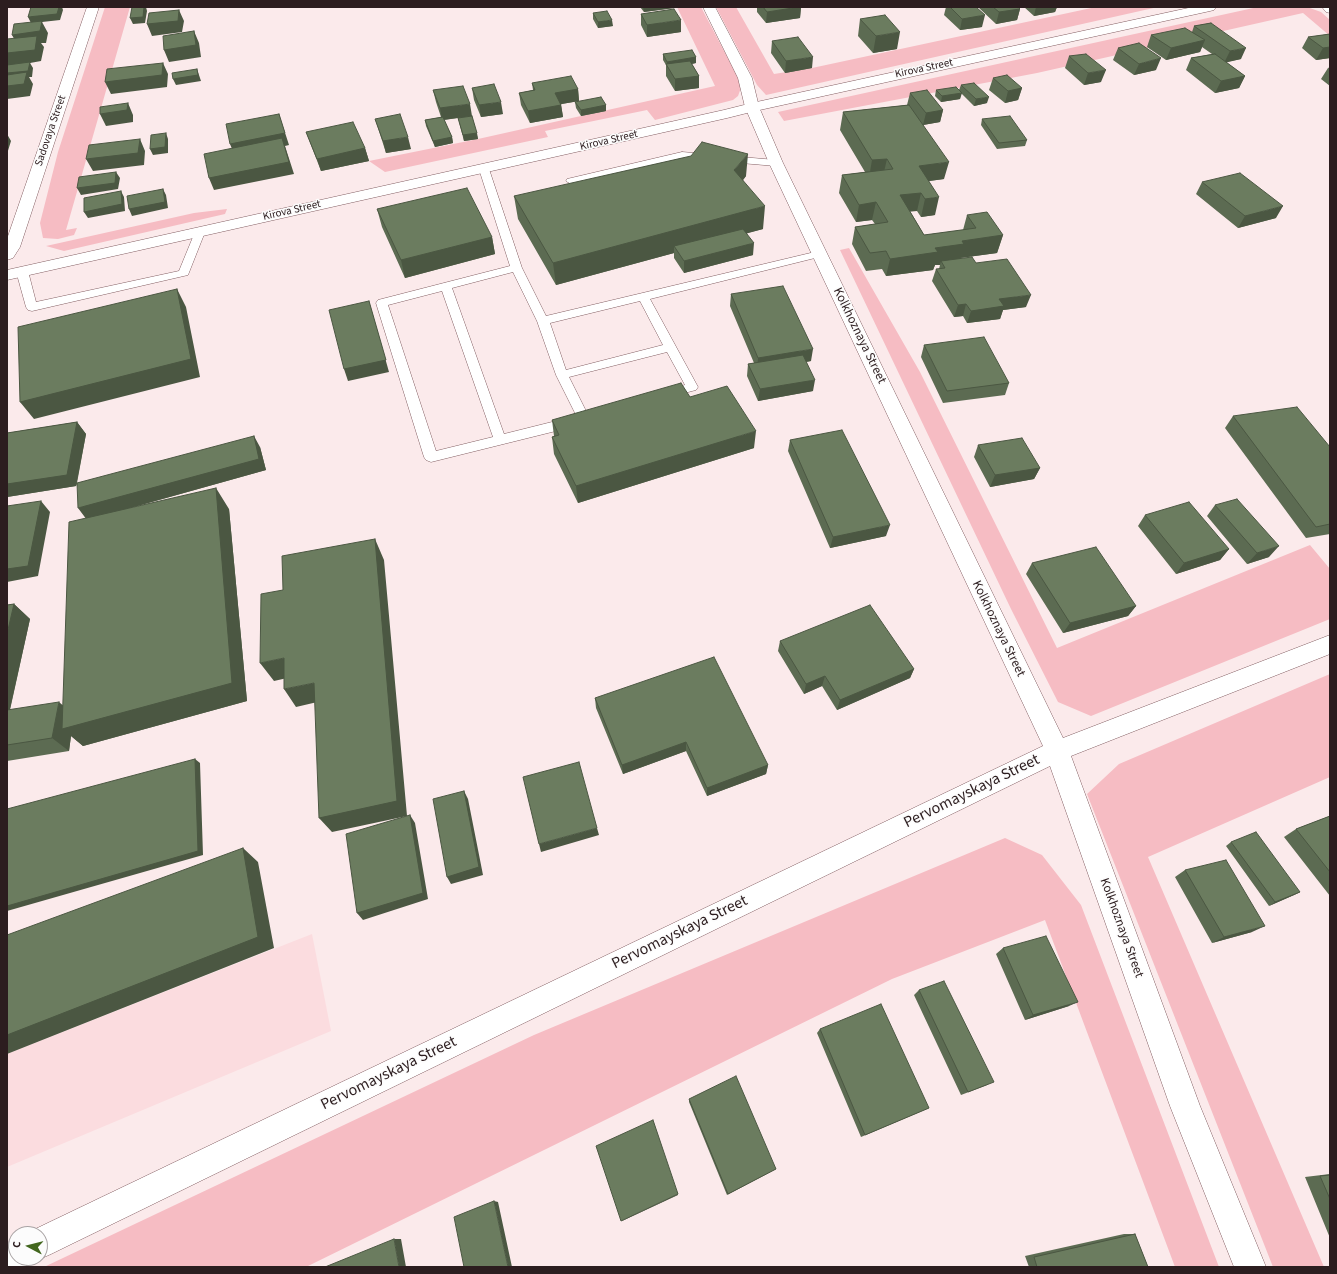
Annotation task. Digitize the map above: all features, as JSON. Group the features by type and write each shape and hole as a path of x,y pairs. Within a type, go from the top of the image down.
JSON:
{"street":[{"name":"Sadovaya Street","path":"7,255 12,247 93,7"},
{"name":"Kolkhoznaya Street","path":"709,7 745,78 752,106 776,163 1057,751 1185,1106 1250,1267"},
{"name":"Kirova Street","path":"7,275 727,114 752,106 1210,7"},
{"name":"Pervomayskaya Street","path":"48,1239 1057,751 1330,644"}],"lane":[{"path":"571,181 682,155 776,163"},
{"path":"484,169 516,268 543,321 562,375 584,419"},
{"path":"22,272 32,307 184,273 200,232"},
{"path":"543,321 819,254"},
{"path":"516,268 382,304 431,457 598,415"},
{"path":"446,286 500,440"},
{"path":"643,297 692,386 656,398"},
{"path":"562,375 670,347"}],"shaded area":[{"path":"105,7 130,7 66,230 77,228 74,235 58,239 43,238 40,223 58,152"},
{"path":"677,7 701,7 742,85 738,96 733,100 655,120 647,110 545,131 548,137 385,172 369,161 478,139 715,86"},
{"path":"716,7 736,7 774,74 812,68 1096,7 1158,7 766,95 757,85"},
{"path":"1258,7 1307,7 1321,12 1330,20 1330,36 1303,13 1037,73 784,121 778,112"},
{"path":"227,209 225,214 64,251 46,246 194,213"},
{"path":"849,248 920,372 1057,648 1310,545 1330,569 1330,619 1091,716 1058,702 1011,609 840,250"},
{"path":"1330,674 1330,777 1148,857 1324,1267 1273,1267 1087,794 1119,764"},
{"path":"1005,838 1042,855 1081,905 1219,1267 1175,1267 1045,920 892,979 306,1267 44,1267 534,1035"},
{"path":"312,934 331,1031 7,1167 7,1054"}],"building":[{"path":"31,7 59,7 57,14 28,17"},
{"path":"132,7 144,7 143,17 130,18"},
{"path":"763,7 799,7 767,12"},
{"path":"950,7 976,7 985,15 962,19"},
{"path":"993,7 1018,7 1020,9 999,12"},
{"path":"674,9 681,20 647,25 641,14"},
{"path":"179,10 178,21 147,24 149,13"},
{"path":"607,11 612,20 598,22 593,13"},
{"path":"885,15 900,32 876,36 860,19"},
{"path":"42,21 40,31 12,35 14,24"},
{"path":"1211,23 1246,48 1230,51 1194,26"},
{"path":"1185,28 1205,40 1171,48 1151,35"},
{"path":"194,31 196,45 164,50 163,36"},
{"path":"1330,34 1330,47 1323,48 1308,37"},
{"path":"37,36 35,50 7,53 7,39"},
{"path":"798,37 813,57 786,61 772,41"},
{"path":"1139,43 1161,58 1139,64 1118,48"},
{"path":"692,50 696,57 667,62 663,54"},
{"path":"1086,54 1106,70 1088,73 1069,56"},
{"path":"1215,54 1245,76 1221,81 1191,58"},
{"path":"690,61 699,76 675,79 666,64"},
{"path":"30,62 28,71 7,73 7,65"},
{"path":"163,63 162,75 105,82 107,69"},
{"path":"197,69 198,75 173,79 172,73"},
{"path":"27,72 24,84 7,86 7,75"},
{"path":"1007,75 1022,88 1008,91 993,78"},
{"path":"571,76 578,89 555,93 561,105 528,111 519,93 535,90 532,83"},
{"path":"974,83 989,97 976,99 961,85"},
{"path":"494,84 501,102 479,105 472,88"},
{"path":"463,86 470,104 440,108 433,90"},
{"path":"956,87 962,93 942,96 936,90"},
{"path":"927,90 943,110 926,113 910,93"},
{"path":"601,97 606,105 581,110 575,102"},
{"path":"128,103 127,110 100,114 100,107"},
{"path":"909,105 949,162 919,166 939,197 925,199 921,193 900,195 924,235 976,228 967,215 987,212 1003,235 962,241 964,244 935,248 938,252 890,259 886,251 870,253 855,227 888,222 876,202 859,205 842,175 893,169 887,159 872,160 843,112"},
{"path":"279,114 285,133 230,144 226,124"},
{"path":"400,114 408,137 383,141 375,119"},
{"path":"472,116 477,133 463,135 458,118"},
{"path":"1010,116 1027,140 999,143 982,119"},
{"path":"443,117 452,137 433,141 425,120"},
{"path":"353,122 365,148 317,159 306,132"},
{"path":"166,133 165,147 150,149 151,135"},
{"path":"282,138 289,162 209,178 204,154"},
{"path":"140,139 138,153 86,159 89,145"},
{"path":"702,142 748,154 734,170 765,206 553,263 514,196 691,156"},
{"path":"116,172 115,183 77,188 79,177"},
{"path":"1240,173 1283,206 1245,216 1202,182"},
{"path":"467,188 492,237 401,260 377,209"},
{"path":"163,189 165,202 129,209 127,196"},
{"path":"121,191 122,204 84,212 84,198"},
{"path":"743,229 754,243 684,261 674,246"},
{"path":"972,257 976,263 1007,259 1031,295 999,299 1004,306 971,311 966,304 958,305 936,269 945,268 941,261"},
{"path":"783,286 813,349 758,358 731,294"},
{"path":"177,289 191,359 20,402 18,327"},
{"path":"369,301 386,360 344,369 329,310"},
{"path":"984,337 1009,383 947,391 924,345"},
{"path":"803,355 815,380 760,389 748,364"},
{"path":"681,383 690,397 727,386 756,431 576,486 552,437 559,435 552,420"},
{"path":"1297,407 1330,447 1330,524 1316,527 1233,416"},
{"path":"77,422 67,475 7,484 7,433"},
{"path":"842,430 890,525 833,537 790,440"},
{"path":"254,436 259,459 78,508 77,483"},
{"path":"1022,438 1040,468 995,475 978,445"},
{"path":"216,488 232,683 62,729 69,522"},
{"path":"1237,499 1279,546 1257,553 1215,505"},
{"path":"41,501 28,566 7,569 7,506"},
{"path":"1189,502 1229,549 1184,563 1145,515"},
{"path":"375,539 397,801 319,818 314,683 284,689 284,658 260,663 261,594 283,590 282,556"},
{"path":"1096,547 1136,606 1070,623 1032,563"},
{"path":"14,604 7,634 7,605"},
{"path":"870,605 914,669 840,700 825,676 806,684 780,641"},
{"path":"714,657 768,765 707,788 686,742 622,765 595,698"},
{"path":"59,702 52,738 7,745 7,710"},
{"path":"195,759 198,851 7,906 7,809"},
{"path":"579,762 597,828 539,844 523,777"},
{"path":"464,791 479,867 447,877 433,799"},
{"path":"410,815 423,893 357,913 346,834"},
{"path":"1330,816 1330,872 1296,829"},
{"path":"1256,832 1300,892 1275,902 1231,842"},
{"path":"243,848 258,937 7,1035 7,935"},
{"path":"1226,860 1265,926 1224,937 1185,870"},
{"path":"1046,936 1078,1002 1033,1015 1003,948"},
{"path":"944,981 994,1082 968,1092 919,990"},
{"path":"881,1004 929,1108 865,1135 820,1029"},
{"path":"736,1076 776,1169 728,1194 689,1099"},
{"path":"653,1120 678,1194 621,1221 596,1146"},
{"path":"1330,1175 1330,1199 1320,1176"},
{"path":"494,1201 508,1267 464,1267 454,1217"},
{"path":"1135,1234 1148,1267 1037,1267 1034,1257"},
{"path":"394,1239 399,1267 325,1267"}]}
